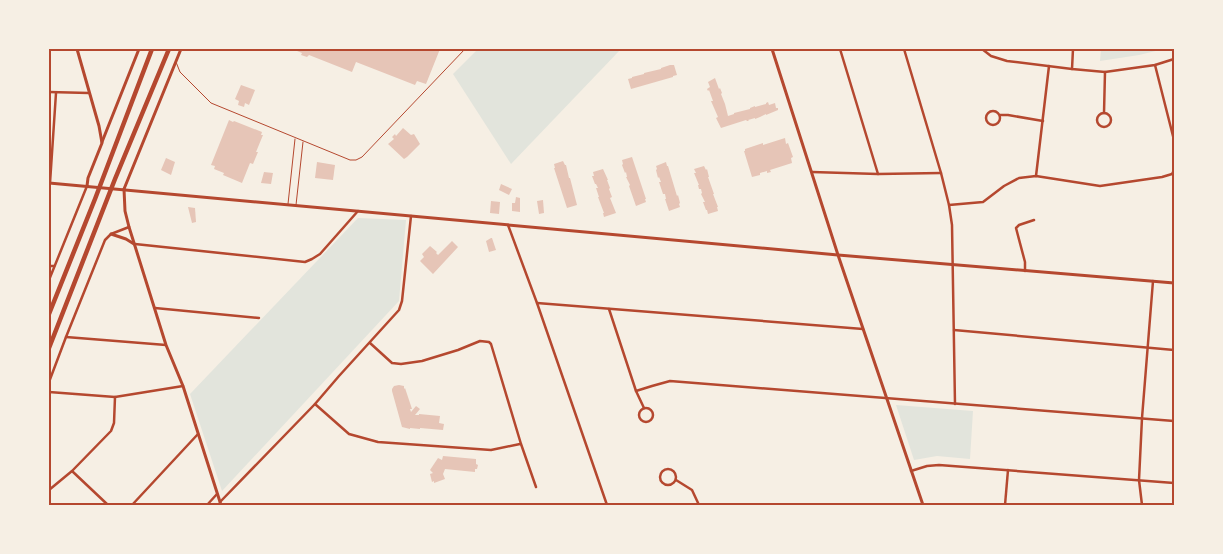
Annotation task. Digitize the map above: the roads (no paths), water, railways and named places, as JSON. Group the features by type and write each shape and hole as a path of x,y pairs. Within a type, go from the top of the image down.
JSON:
{"highway":[{"path":"49,314 152,49"},
{"path":"49,348 115,179 169,49"}],"main road":[{"path":"77,49 102,143"},
{"path":"86,186 139,49"},
{"path":"181,49 124,189 125,211 166,345 183,386 221,504"},
{"path":"772,49 838,255 923,505"},
{"path":"49,183 838,255 1174,283"},
{"path":"111,234 135,244"}],"street":[{"path":"840,49 878,174"},
{"path":"904,49 941,174 952,224 954,404"},
{"path":"982,49 992,56 1007,61 1105,72 1155,65 1174,60"},
{"path":"1072,69 1073,49"},
{"path":"1155,65 1174,140"},
{"path":"1036,176 1048,66"},
{"path":"1104,113 1105,72"},
{"path":"49,92 89,93"},
{"path":"49,183 56,93"},
{"path":"1000,115 1000,120 997,124 990,124 987,120 987,114 990,111 997,112 1000,115 1043,121"},
{"path":"1104,113 1110,116 1111,120 1109,124 1103,127 1098,123 1097,118 1100,114 1104,113"},
{"path":"949,205 983,202 1004,186 1019,178 1036,176 1100,186 1162,177 1172,174 1174,170"},
{"path":"812,172 941,174"},
{"path":"49,280 86,186"},
{"path":"135,244 304,262 320,254 358,211"},
{"path":"221,504 399,310 402,301 411,216"},
{"path":"1025,270 1025,262 1016,228 1019,225 1034,220"},
{"path":"508,225 607,505"},
{"path":"49,382 105,240 111,234 129,227"},
{"path":"49,266 54,266"},
{"path":"1142,505 1139,480 1142,418 1153,282"},
{"path":"537,303 863,330"},
{"path":"155,308 259,318"},
{"path":"609,309 636,391 644,408"},
{"path":"954,330 1174,350"},
{"path":"66,337 166,345"},
{"path":"370,343 392,363 401,364 422,361 480,341 489,342 536,487"},
{"path":"636,391 670,382 1174,421"},
{"path":"49,392 115,397 183,386"},
{"path":"49,490 72,471 111,431 114,423 115,397"},
{"path":"314,404 349,434 378,442 491,450 521,444"},
{"path":"644,408 650,409 653,413 652,419 648,422 641,420 639,416 640,411 644,408"},
{"path":"132,505 198,434"},
{"path":"911,471 939,464 1174,483"},
{"path":"676,480 671,486 665,486 661,482 660,475 663,470 669,469 674,472 676,480 692,490 699,505"},
{"path":"1005,505 1008,470"},
{"path":"72,471 108,505"},
{"path":"207,505 217,494"}],"lane":[{"path":"176,62 180,72 211,103 353,161 359,159 464,49"},
{"path":"288,205 295,138"},
{"path":"296,206 303,141"}]}
